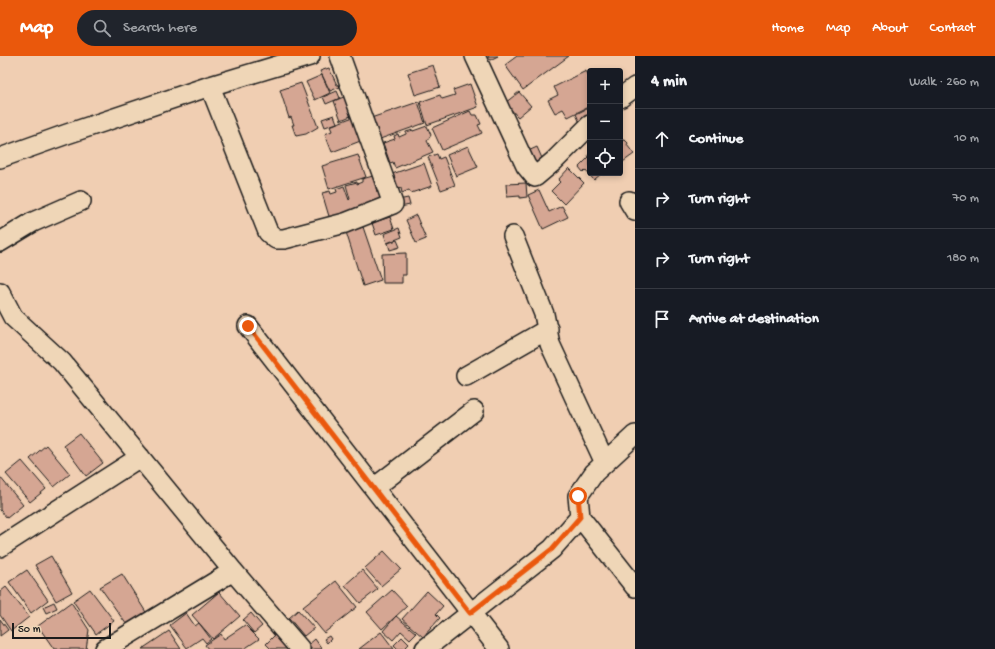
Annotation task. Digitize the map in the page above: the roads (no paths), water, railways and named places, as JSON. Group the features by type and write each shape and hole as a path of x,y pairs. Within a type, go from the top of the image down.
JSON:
{"street":[{"path":"0,158 92,125 210,86 310,56"},
{"path":"210,86 268,232 276,239 284,239 345,223 393,204 340,56"},
{"path":"475,56 526,166 535,177 554,161 587,128"},
{"path":"623,96 635,87"},
{"path":"0,242 33,222 81,200"},
{"path":"513,236 544,314 550,344 605,463"},
{"path":"0,292 6,321 62,362 233,571 300,649"},
{"path":"248,326 499,649"},
{"path":"466,376 548,329"},
{"path":"374,488 474,411"},
{"path":"635,435 594,473 578,496 580,517 635,588"},
{"path":"0,547 140,457"},
{"path":"425,649 552,549 580,517"},
{"path":"105,649 233,571"}]}
